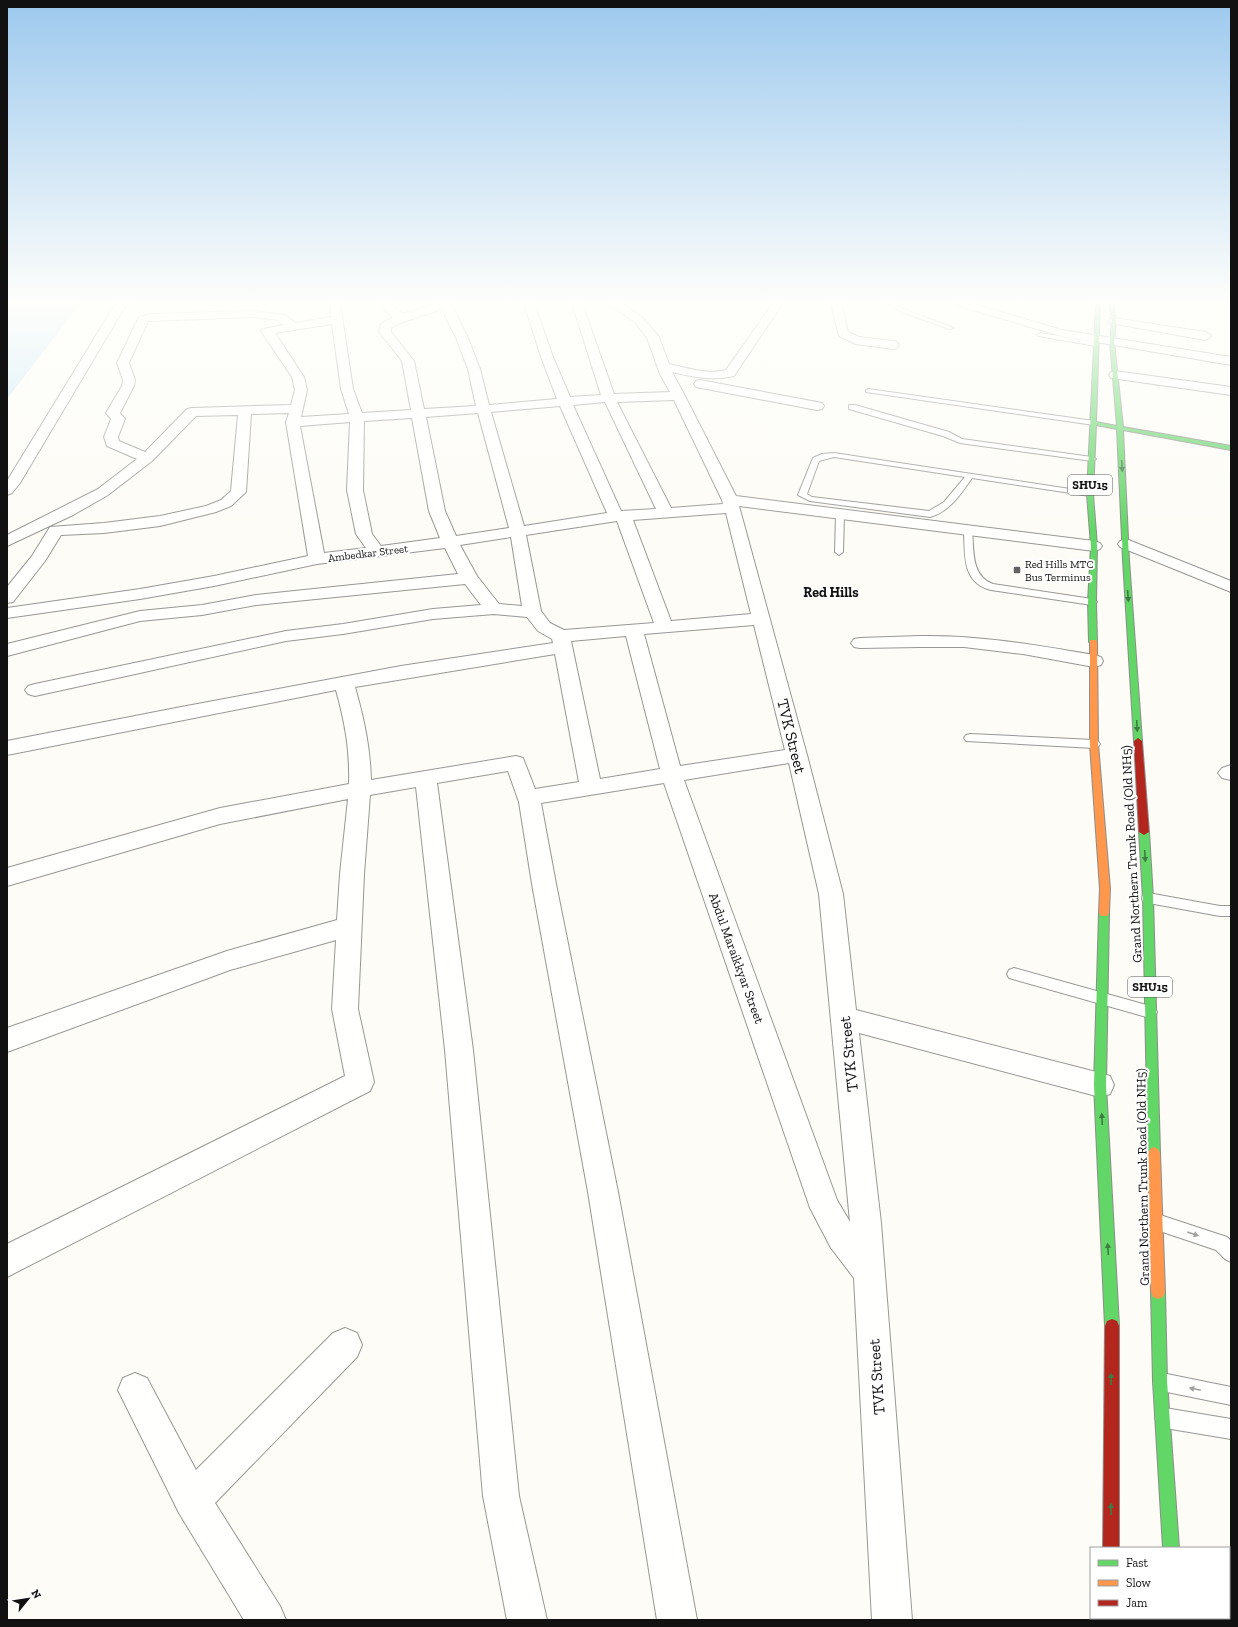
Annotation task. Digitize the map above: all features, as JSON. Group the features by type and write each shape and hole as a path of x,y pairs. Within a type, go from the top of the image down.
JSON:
{"main road":[{"name":"SHU15","path":"1095,379 1090,494 1094,546 1092,602 1094,744 1105,889 1100,1084 1112,1334 1111,1547"},
{"name":"Grand Northern Trunk Road (Old NH5)","path":"1115,379 1120,427 1148,898 1160,1381 1171,1547"},
{"path":"1094,424 1120,427 1231,448"}],"street":[{"path":"7,490 14,483 76,379"},
{"path":"129,379 128,386 113,413 118,420 111,437 112,443 146,458"},
{"path":"298,379 301,390 294,415 317,559"},
{"path":"346,379 347,388 357,417 355,490 364,534 377,552"},
{"path":"412,379 437,511 450,542 469,578 494,609"},
{"path":"476,379 483,409 518,531 532,612 544,627 562,641 591,787"},
{"path":"557,379 620,516 665,628"},
{"path":"603,379 609,398 666,513"},
{"name":"TVK Street","path":"670,379 731,504 797,755 831,894 866,1223 892,1620"},
{"path":"7,541 101,492 140,464 192,412 245,410 294,415 357,417 483,409 676,392 716,379"},
{"path":"1143,379 1231,391"},
{"path":"699,384 817,406"},
{"path":"7,598 40,558 56,530 137,525 187,515 226,503 238,492 242,447 241,434 245,410"},
{"name":"Ambedkar Street","path":"7,613 140,594 214,581 317,559 450,542 620,516 666,513 731,504 840,514 1094,546"},
{"path":"1126,544 1230,585"},
{"path":"7,650 140,616 202,610 302,594 469,578"},
{"path":"35,690 286,636 343,629 433,614 494,609 532,612"},
{"path":"7,748 176,714 562,641 634,630 761,619"},
{"name":"Abdul Maraikkyar Street","path":"634,630 672,775 825,1208 842,1237 869,1272"},
{"path":"860,643 920,641 978,643 1041,651 1094,662"},
{"path":"7,1261 360,1082 345,1009 352,874 360,789 360,754 354,718 344,682"},
{"path":"529,798 797,755"},
{"path":"7,877 220,816 426,777 516,763 527,797 529,798 603,1192 677,1620"},
{"path":"426,777 459,1050 501,1496 524,1612 527,1620"},
{"path":"7,1040 227,961 350,926"},
{"path":"844,1018 1100,1084"},
{"path":"192,1500 345,1345"},
{"path":"135,1390 192,1500 266,1620"}],"lane":[{"path":"868,391 1094,424"},
{"path":"852,408 946,434 960,441 1092,459"},
{"path":"970,476 954,496 930,514 810,499 802,495 816,460 825,456 844,456 1090,494"},
{"path":"840,514 840,552"},
{"path":"968,531 972,571 975,578 982,583 991,587 1092,602"},
{"path":"970,738 1094,744"},
{"path":"1148,898 1220,911 1231,911"},
{"path":"1014,974 1150,1012"},
{"path":"1156,1222 1221,1243 1231,1253"},
{"path":"1160,1381 1231,1396"},
{"path":"1162,1417 1231,1429"}],"water":[{"path":"7,379 22,379 7,399"}],"traffic: fast":[{"path":"1093,642 1092,602 1094,546 1090,494 1095,379"},
{"path":"1115,379 1120,427 1126,560 1138,741"},
{"path":"1094,423 1231,448"},
{"path":"1144,832 1148,898 1154,1153"},
{"path":"1104,913 1100,1085 1112,1326"},
{"path":"1158,1292 1160,1381 1171,1547"}],"traffic: slow":[{"path":"1093,642 1094,744 1105,889 1104,913"},
{"path":"1154,1153 1158,1292"}],"traffic: jam":[{"path":"1138,741 1144,832"},
{"path":"1111,1547 1112,1326"}],"place":[{"name":"Red Hills MTC Bus Terminus","path":"1017,570"}],"district":[{"name":"Red Hills","path":"831,592"}]}
